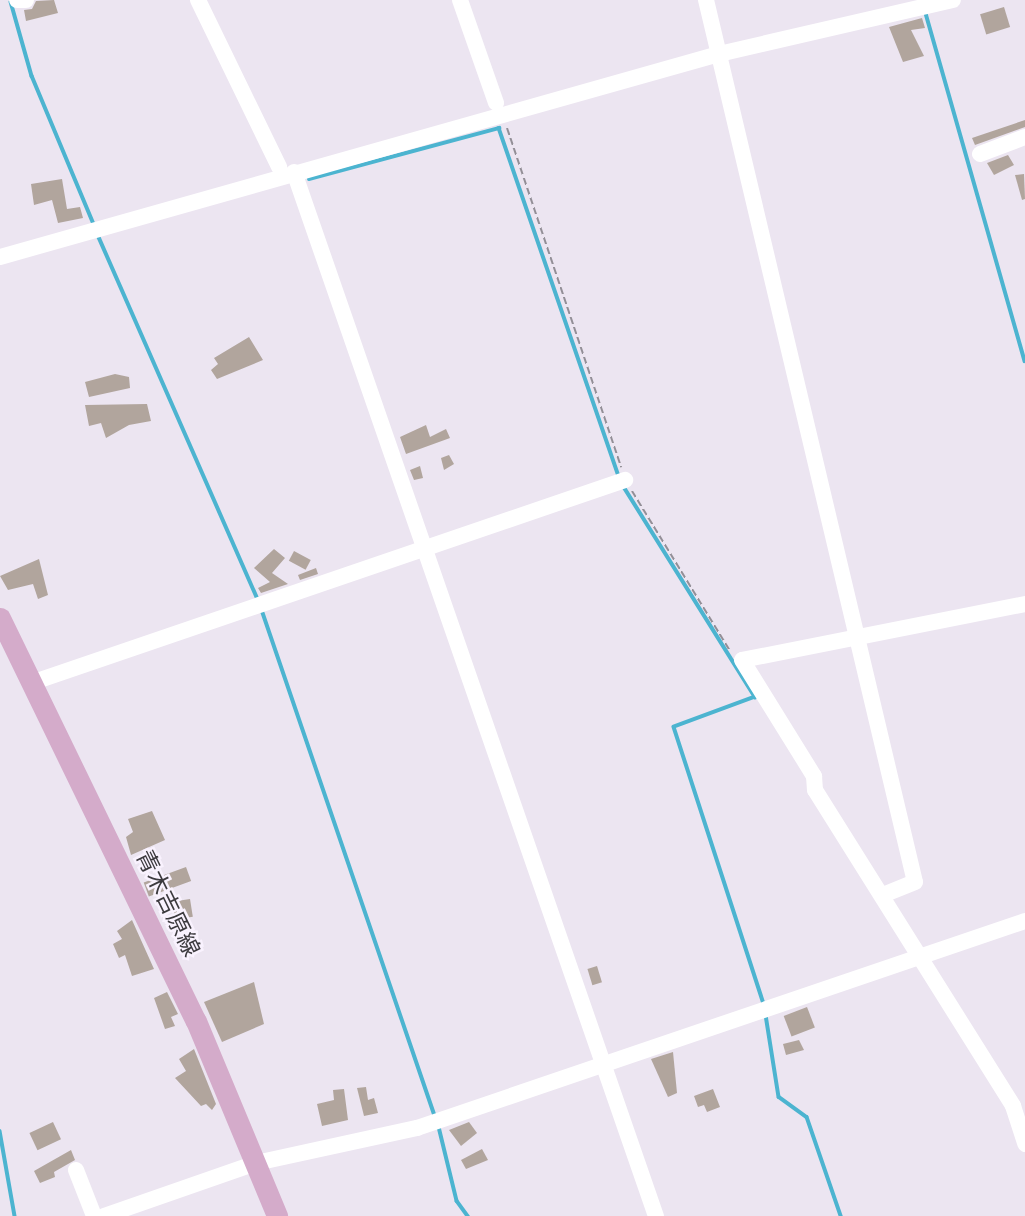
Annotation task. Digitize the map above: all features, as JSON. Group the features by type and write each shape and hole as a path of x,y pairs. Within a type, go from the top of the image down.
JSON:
{"main road":[{"name":"青木吉原線","path":"0,618 196,1021 277,1216"}],"street":[{"path":"17,0 26,0"},
{"path":"198,0 286,170 424,550 656,1216"},
{"path":"460,0 499,108"},
{"path":"706,0 915,882 883,895"},
{"path":"0,257 499,108 953,0"},
{"path":"980,154 1025,137"},
{"path":"31,684 625,480"},
{"path":"1025,604 742,660 814,776 816,790 1019,1104 1025,1144"},
{"path":"104,1216 256,1163 418,1128 920,953 1025,921"},
{"path":"76,1170 94,1216"}],"path":[{"path":"499,108 625,480 730,650 742,660"}],"building":[{"path":"54,0 58,13 26,21 24,10 32,9 36,1"},
{"path":"1004,7 1010,27 986,34 980,14"},
{"path":"922,18 925,28 911,30 924,56 903,62 889,27"},
{"path":"1025,120 1025,127 975,145 972,138"},
{"path":"1008,155 1014,165 994,175 987,163"},
{"path":"1024,174 1025,199 1022,200 1015,175"},
{"path":"62,179 67,209 80,207 83,218 58,223 52,200 34,205 31,184"},
{"path":"249,337 263,360 217,379 211,370 218,364 214,358"},
{"path":"115,374 129,377 130,388 89,397 85,382"},
{"path":"147,404 151,421 129,425 106,438 101,423 89,426 85,405"},
{"path":"426,425 430,437 446,429 450,438 406,454 400,437"},
{"path":"449,455 454,464 444,470 441,458"},
{"path":"420,466 423,478 414,480 410,470"},
{"path":"274,549 285,558 272,573 288,584 261,593 258,588 270,582 254,568"},
{"path":"294,551 311,560 306,570 289,561"},
{"path":"39,559 48,595 38,599 33,584 8,590 0,576"},
{"path":"316,568 318,574 300,580 298,575"},
{"path":"152,811 165,840 131,855 126,837 133,832 128,819"},
{"path":"186,867 191,881 149,896 144,882"},
{"path":"190,899 193,917 175,920 172,902"},
{"path":"132,920 154,969 132,976 125,955 119,958 113,944 122,939 117,931"},
{"path":"597,966 602,982 592,985 587,969"},
{"path":"254,982 264,1024 222,1042 204,1002"},
{"path":"167,992 178,1014 171,1017 175,1026 165,1029 154,998"},
{"path":"807,1007 815,1028 792,1036 784,1016"},
{"path":"799,1040 804,1050 786,1055 783,1044"},
{"path":"194,1049 216,1104 212,1110 206,1104 201,1106 175,1078 186,1071 179,1059"},
{"path":"673,1052 677,1093 668,1097 651,1059"},
{"path":"366,1087 368,1100 374,1098 378,1113 364,1116 357,1088"},
{"path":"344,1089 348,1120 322,1126 317,1104 334,1100 333,1090"},
{"path":"713,1089 720,1107 707,1112 704,1105 698,1107 694,1096"},
{"path":"53,1122 61,1139 37,1150 29,1133"},
{"path":"469,1122 477,1133 461,1146 449,1130"},
{"path":"482,1149 488,1160 466,1169 461,1160"},
{"path":"71,1150 75,1160 54,1172 55,1177 40,1183 34,1171"}],"waterway":[{"path":"11,2 32,76 94,224"},
{"path":"925,10 1025,361"},
{"path":"309,179 499,128 619,477"},
{"path":"98,235 258,600"},
{"path":"624,487 755,697 674,727 764,1004"},
{"path":"262,610 435,1116"},
{"path":"766,1015 779,1097 807,1117 841,1216"},
{"path":"439,1127 457,1201 468,1216"},
{"path":"0,1131 15,1216"}]}
